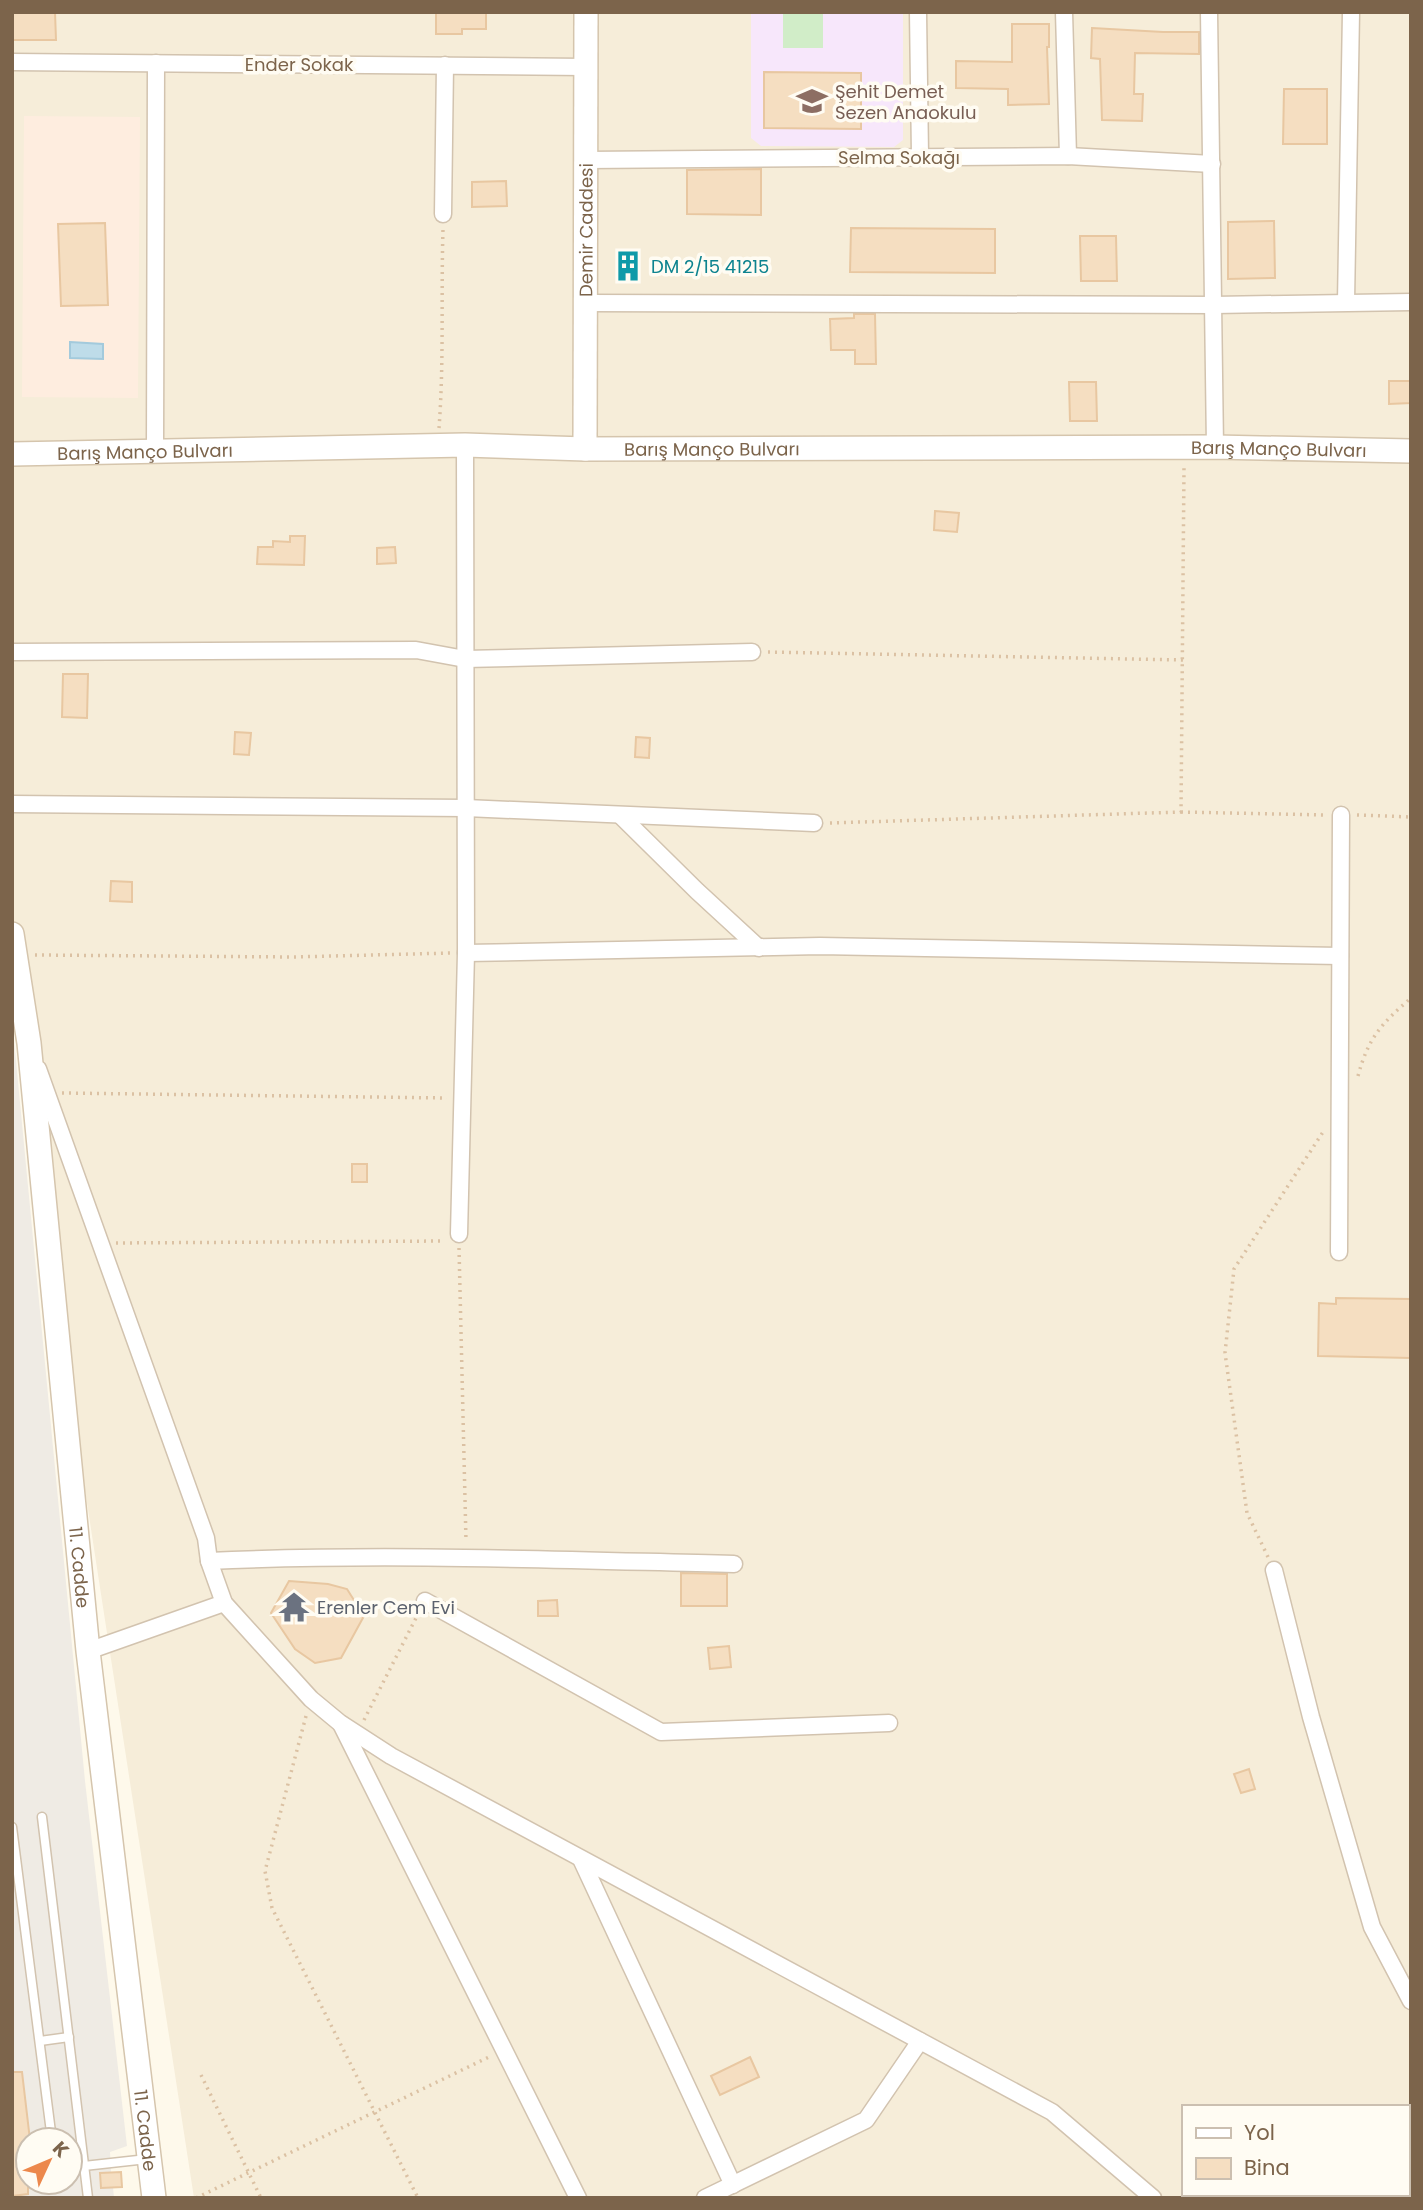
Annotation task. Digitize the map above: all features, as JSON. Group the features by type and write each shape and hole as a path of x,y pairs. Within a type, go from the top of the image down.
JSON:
{"street":[{"name":"Demir Caddesi","path":"585,449 586,12"},
{"path":"918,12 920,156"},
{"path":"1063,12 1068,156"},
{"path":"1209,12 1215,447"},
{"path":"1346,302 1351,12"},
{"name":"Ender Sokak","path":"12,62 586,67"},
{"path":"155,452 156,63"},
{"path":"443,214 445,65"},
{"name":"Selma Sokağı","path":"586,160 1068,156 1212,164"},
{"path":"586,303 1214,305 1411,302"},
{"path":"459,1238 466,953 465,445"},
{"name":"Barış Manço Bulvarı","path":"12,454 465,445 585,449 1215,447 1411,451"},
{"path":"12,652 416,650 465,659 752,652"},
{"path":"12,804 466,808 814,824"},
{"path":"1339,1252 1341,815"},
{"path":"621,816 760,948"},
{"name":"11. Cadde","path":"14,945 29,1044 88,1651 150,2159 150,2197"},
{"path":"466,953 834,947 1340,956"},
{"path":"29,1044 206,1538 209,1561 224,1602 310,1699 391,1756 1052,2112 1153,2198"},
{"path":"209,1561 466,1557 733,1564"},
{"path":"1274,1570 1311,1717 1372,1927 1411,2001"},
{"path":"425,1601 661,1732 889,1723"},
{"path":"88,1651 224,1602"},
{"path":"341,1723 578,2198"},
{"path":"581,1859 733,2185"},
{"path":"705,2198 866,2120 920,2041"}],"lane":[{"path":"42,1817 79,2126"},
{"path":"12,1826 50,2126"},
{"path":"40,2041 69,2036"},
{"path":"88,2198 84,2166 150,2159"}],"path":[{"path":"438,447 443,376 443,214"},
{"path":"1181,812 1184,447"},
{"path":"752,652 1183,660"},
{"path":"814,824 1181,812 1411,817"},
{"path":"14,945 293,957 466,953"},
{"path":"1356,1086 1365,1052 1371,1041 1385,1020 1411,998"},
{"path":"46,1093 462,1098"},
{"path":"1274,1570 1247,1513 1225,1353 1234,1269 1329,1123 1340,1115"},
{"path":"100,1243 459,1238 466,1557"},
{"path":"357,1734 425,1601"},
{"path":"310,1699 265,1871 272,1908 418,2198"},
{"path":"196,2198 503,2050"},
{"path":"201,2075 261,2198"}],"shaded area":[{"path":"12,12 1411,12 1411,2198 194,2198 12,1016"},
{"path":"751,12 903,12 903,140 894,147 761,146 751,138"},
{"path":"24,116 140,117 138,398 22,397"},
{"path":"12,1019 85,1781 127,2146 110,2152 111,2172 121,2172 122,2187 113,2187 114,2198 12,2198"}],"green space":[{"path":"783,12 823,12 823,48 783,48"}],"water":[{"path":"70,342 103,344 103,359 70,358"}],"building":[{"path":"12,12 55,12 56,40 12,40"},
{"path":"436,12 486,12 486,29 462,29 462,34 436,34"},
{"path":"1012,24 1049,24 1049,104 1008,105 1008,89 956,88 956,61 1012,62"},
{"path":"1092,28 1199,32 1199,54 1135,53 1134,94 1143,94 1142,121 1102,120 1100,59 1091,58"},
{"name":"Şehit Demet Sezen Anaokulu","path":"764,72 861,73 861,129 764,128"},
{"path":"1284,89 1327,89 1327,144 1283,144"},
{"path":"761,169 761,215 687,214 687,170"},
{"path":"506,181 507,206 472,207 472,182"},
{"path":"1274,221 1275,278 1228,279 1228,222"},
{"path":"105,223 108,305 61,306 58,224"},
{"path":"851,228 995,229 995,273 850,272"},
{"path":"1080,236 1116,236 1117,281 1081,281"},
{"path":"854,314 875,314 876,364 855,364 855,350 831,350 830,319 854,318"},
{"path":"1389,381 1411,381 1411,403 1389,404"},
{"path":"1069,382 1096,382 1097,421 1070,421"},
{"path":"935,511 959,513 957,532 934,530"},
{"path":"290,536 305,536 304,565 257,564 258,547 273,547 273,541 290,542"},
{"path":"395,547 396,563 377,564 377,548"},
{"path":"63,674 88,674 87,718 62,717"},
{"path":"235,732 251,733 249,755 234,754"},
{"path":"636,737 650,738 649,758 635,757"},
{"path":"111,881 132,882 132,902 110,901"},
{"path":"352,1164 367,1164 367,1182 352,1182"},
{"path":"1336,1298 1411,1299 1411,1358 1318,1356 1319,1303 1336,1304"},
{"path":"681,1573 727,1574 727,1606 681,1606"},
{"path":"289,1581 328,1584 347,1589 364,1616 341,1658 315,1663 295,1649 271,1613"},
{"path":"557,1600 558,1616 538,1616 538,1601"},
{"path":"729,1646 731,1667 710,1669 708,1648"},
{"path":"1249,1769 1255,1789 1241,1793 1234,1774"},
{"path":"750,2057 759,2077 720,2095 711,2076"},
{"path":"12,2072 22,2072 28,2126 14,2126 12,2196"},
{"path":"121,2172 122,2187 101,2188 100,2173"}],"place":[{"name":"Şehit Demet Sezen Anaokulu","path":"812,101"},
{"name":"DM 2/15 41215","path":"628,266"},
{"name":"Erenler Cem Evi","path":"294,1607"}]}
